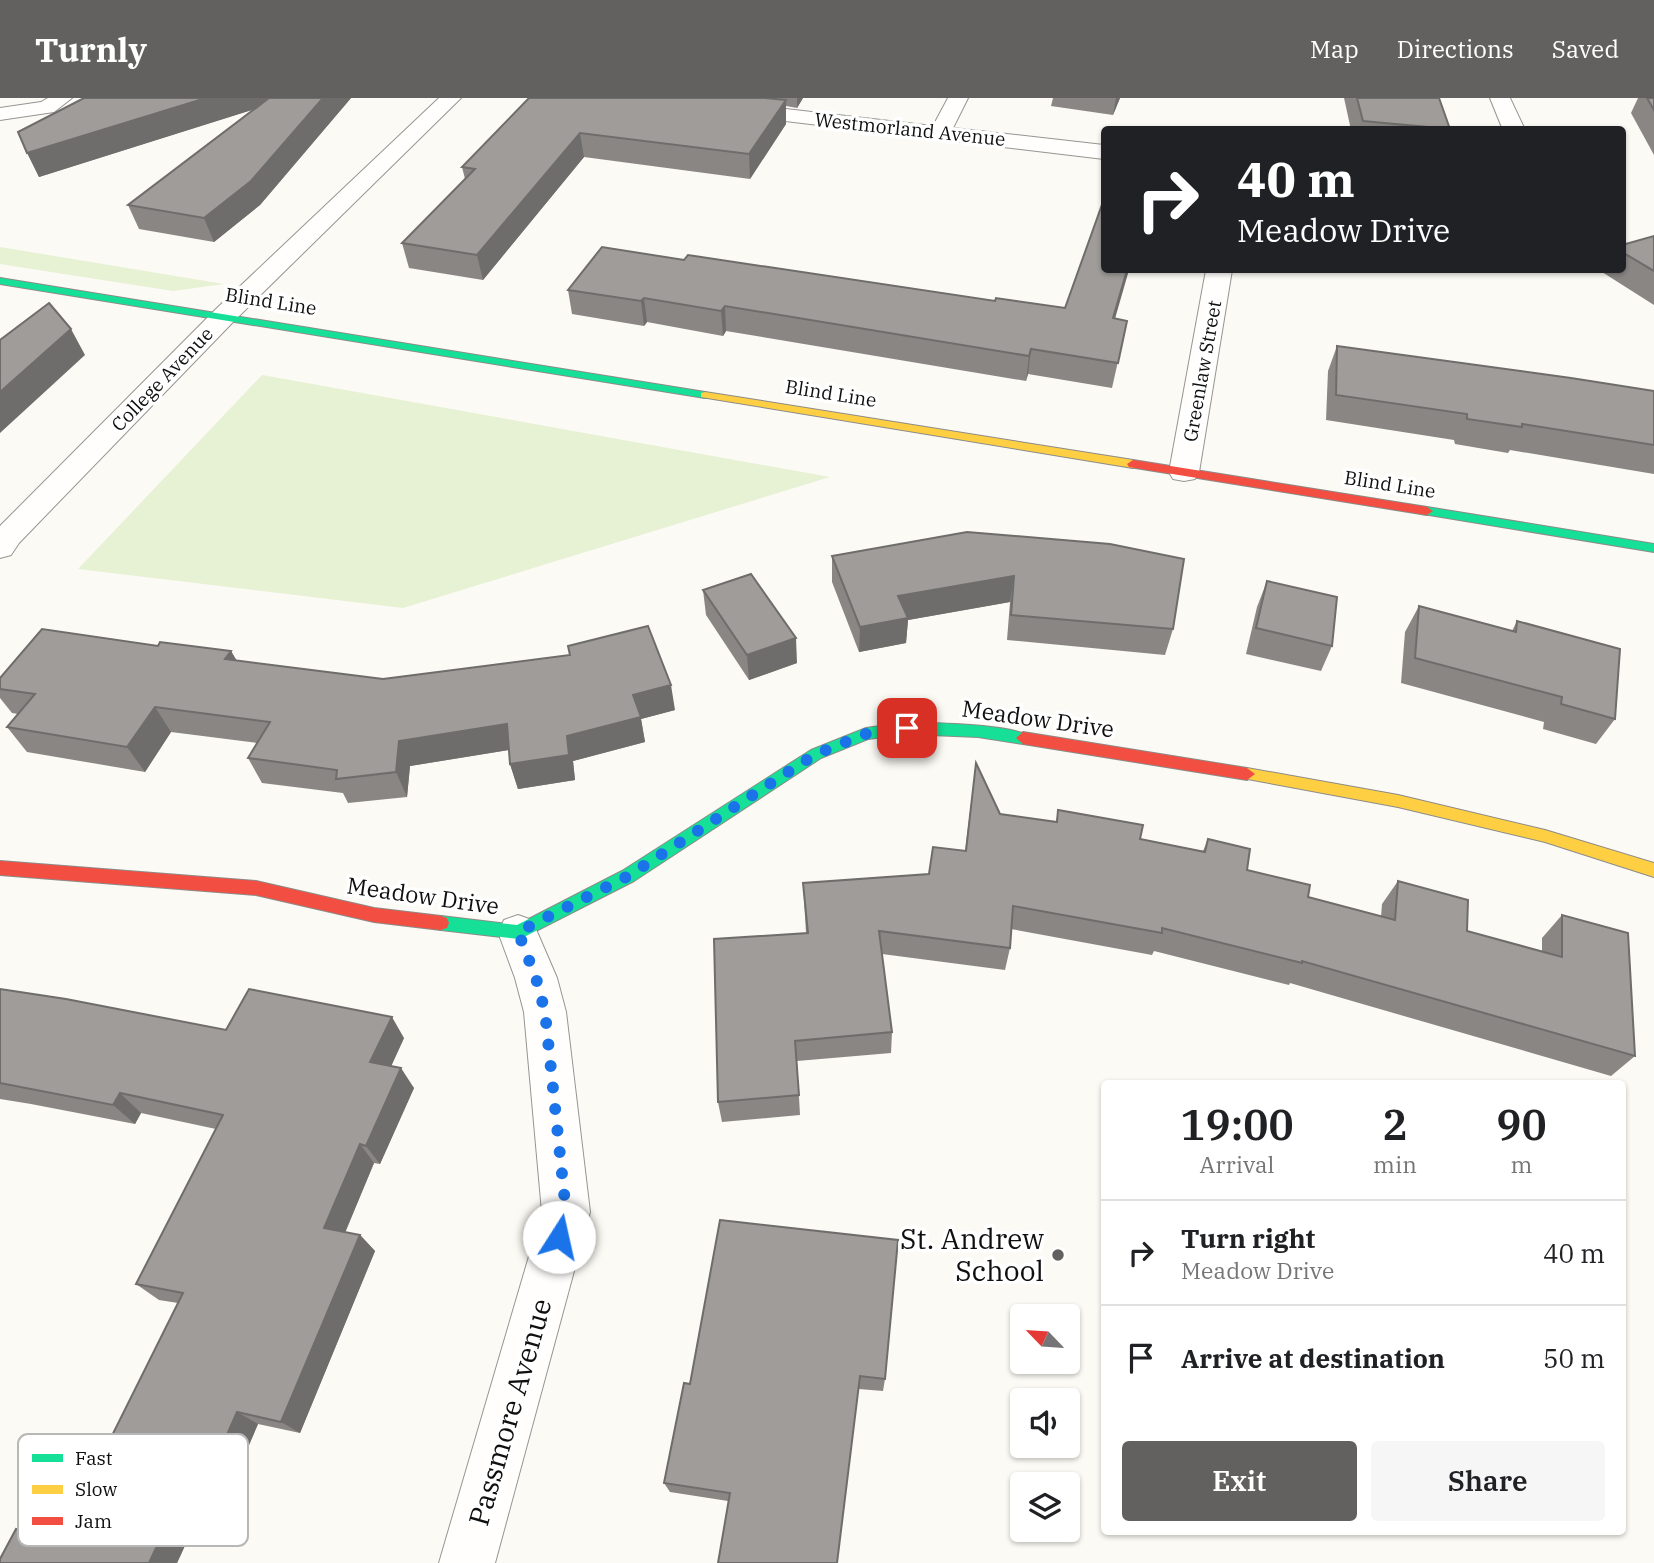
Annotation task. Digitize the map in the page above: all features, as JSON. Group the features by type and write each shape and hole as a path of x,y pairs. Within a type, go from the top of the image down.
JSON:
{"street":[{"path":"0,114 47,108 62,98"},
{"name":"College Avenue","path":"0,548 18,526 225,315 451,98"},
{"path":"940,132 958,98"},
{"path":"1500,98 1512,126"},
{"name":"Westmorland Avenue","path":"713,107 1101,152"},
{"name":"Greenlaw Street","path":"1184,472 1218,273"},
{"name":"Blind Line","path":"0,281 225,315 1654,548"},
{"name":"Meadow Drive","path":"0,868 256,888 374,915 518,932 628,876 816,754 866,734 907,728 978,731 1203,766 1398,801 1545,836 1654,870"},
{"name":"Passmore Avenue","path":"467,1563 566,1212 545,1012 536,978 518,932"}],"green space":[{"path":"0,247 224,284 173,291 0,264"},
{"path":"262,375 830,477 403,608 78,569"}],"building":[{"path":"84,98 206,98 27,153 18,132"},
{"path":"269,98 323,98 251,181 204,218 128,205"},
{"path":"529,98 786,100 749,154 580,133 477,255 402,243 475,169 462,167"},
{"path":"1357,98 1439,98 1449,126 1417,126 1363,121"},
{"path":"1647,98 1654,98 1654,110"},
{"path":"1101,207 1101,273 1126,273 1113,318 1127,321 1118,363 1031,349 1029,356 725,306 721,311 644,298 641,301 568,290 602,247 684,260 688,255 995,301 996,298 1065,308"},
{"path":"1654,236 1654,271 1626,254 1626,244"},
{"path":"49,303 71,329 0,392 0,340"},
{"path":"1337,346 1654,391 1654,445 1522,424 1522,427 1467,419 1467,414 1336,395"},
{"path":"967,532 1110,544 1184,559 1173,629 1011,615 1014,576 898,596 908,618 860,627 832,556"},
{"path":"751,574 796,638 747,655 703,590"},
{"path":"1267,581 1337,597 1332,646 1256,628"},
{"path":"1419,606 1516,632 1517,621 1620,649 1615,719 1561,704 1562,697 1415,658"},
{"path":"648,626 671,685 633,695 641,717 567,736 569,755 510,764 507,724 399,741 396,772 336,779 337,770 248,758 270,722 155,707 127,747 7,727 35,694 0,689 0,678 42,629 158,646 160,642 231,651 225,659 383,679 570,655 568,646"},
{"path":"976,763 1000,814 1057,822 1058,810 1143,825 1140,839 1205,852 1208,839 1250,849 1247,870 1310,885 1308,897 1395,920 1398,881 1468,900 1467,931 1562,957 1562,915 1628,933 1635,1056 1302,961 1162,928 1162,933 1013,906 1010,948 879,931 892,1032 795,1041 799,1095 718,1102 714,939 808,933 803,883 929,874 933,847 966,851"},
{"path":"0,989 226,1030 249,989 392,1017 370,1062 401,1068 366,1146 360,1144 324,1228 360,1235 281,1422 237,1412 227,1434 113,1434 183,1293 136,1284 223,1115 120,1093 113,1105 0,1083"},
{"path":"720,1220 898,1240 885,1379 860,1376 837,1563 718,1563 730,1493 664,1483 684,1383 690,1384"},
{"path":"16,1529 18,1546 157,1546 149,1563 0,1563"}],"traffic: fast":[{"path":"0,281 705,395"},
{"path":"1427,511 1654,548"},
{"path":"441,923 518,932 628,876 816,754 866,734 907,728 978,731 1023,738"}],"traffic: slow":[{"path":"705,395 1133,464"},
{"path":"1247,774 1398,801 1545,836 1654,870"}],"traffic: jam":[{"path":"1133,464 1427,511"},
{"path":"1023,738 1247,774"},
{"path":"0,868 256,888 374,915 441,923"}],"place":[{"name":"St. Andrew School","path":"1058,1255"}],"route":[{"path":"559,1237 566,1212 545,1012 536,978 518,932 628,876 816,754 866,734 907,728"}]}
